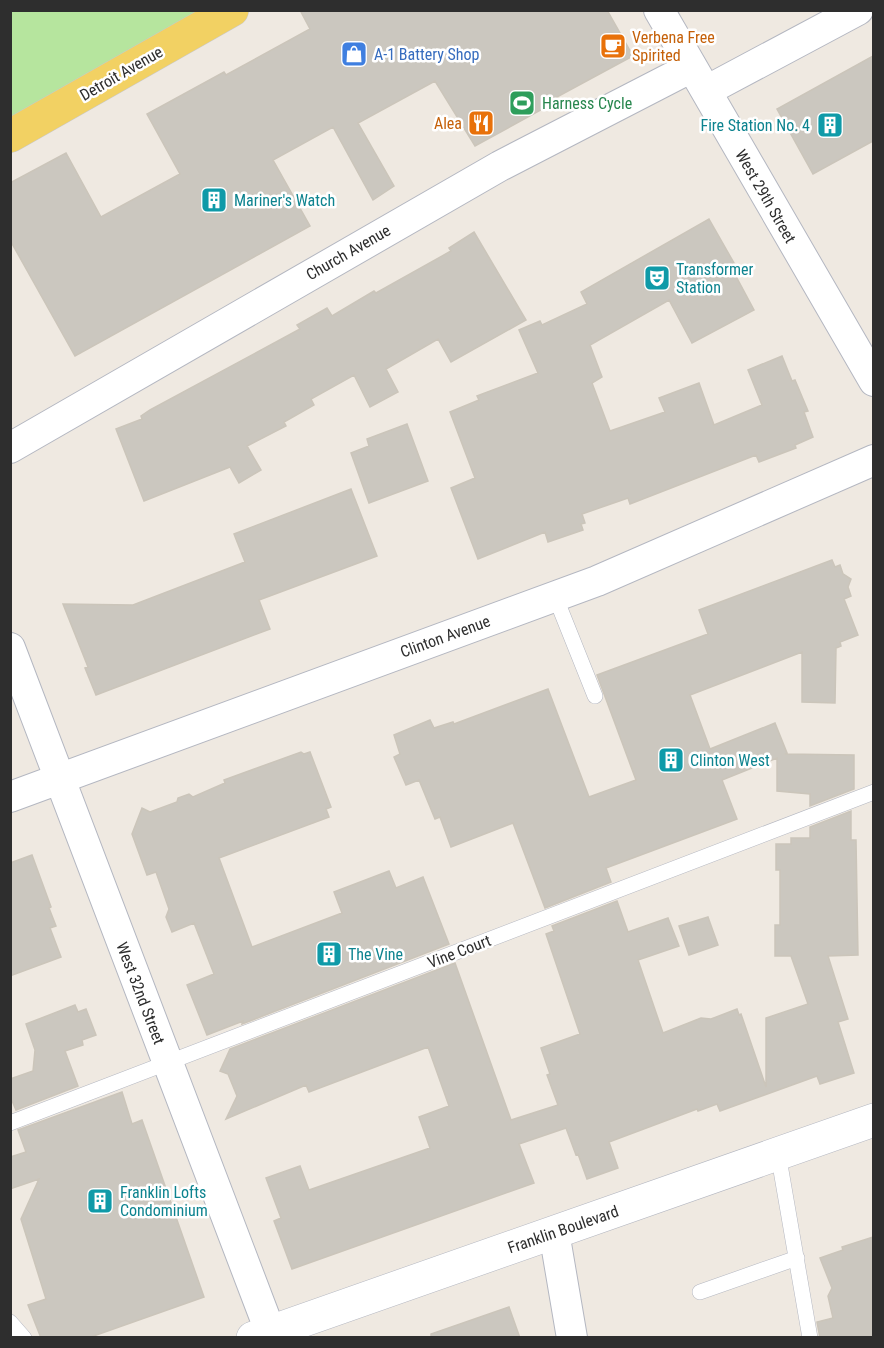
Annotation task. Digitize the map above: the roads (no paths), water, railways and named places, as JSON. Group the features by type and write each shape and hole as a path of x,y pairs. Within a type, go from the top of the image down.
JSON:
{"main road":[{"name":"Detroit Avenue","path":"10,136 232,10"}],"street":[{"name":"West 29th Street","path":"659,10 873,381"},
{"name":"Church Avenue","path":"10,448 500,165 858,10"},
{"name":"Clinton Avenue","path":"10,797 59,777 597,581 873,460"},
{"name":"West 32nd Street","path":"10,648 167,1063 265,1335"},
{"name":"Franklin Boulevard","path":"265,1335 873,1120"},
{"path":"554,1232 572,1338"}],"lane":[{"path":"555,596 595,696"},
{"name":"Vine Court","path":"10,1123 873,792"},
{"path":"778,1154 810,1338"},
{"path":"700,1292 797,1258"},
{"path":"10,1323 24,1338"}],"place":[{"name":"Verbena Free Spirited","path":"613,46"},
{"name":"A-1 Battery Shop","path":"354,54"},
{"name":"Harness Cycle","path":"522,103"},
{"name":"Alea","path":"481,123"},
{"name":"Fire Station No. 4","path":"830,125"},
{"name":"Mariner's Watch","path":"214,200"},
{"name":"Transformer Station","path":"657,278"},
{"name":"Clinton West","path":"671,760"},
{"name":"The Vine","path":"329,954"},
{"name":"Franklin Lofts Condominium","path":"100,1201"}]}
